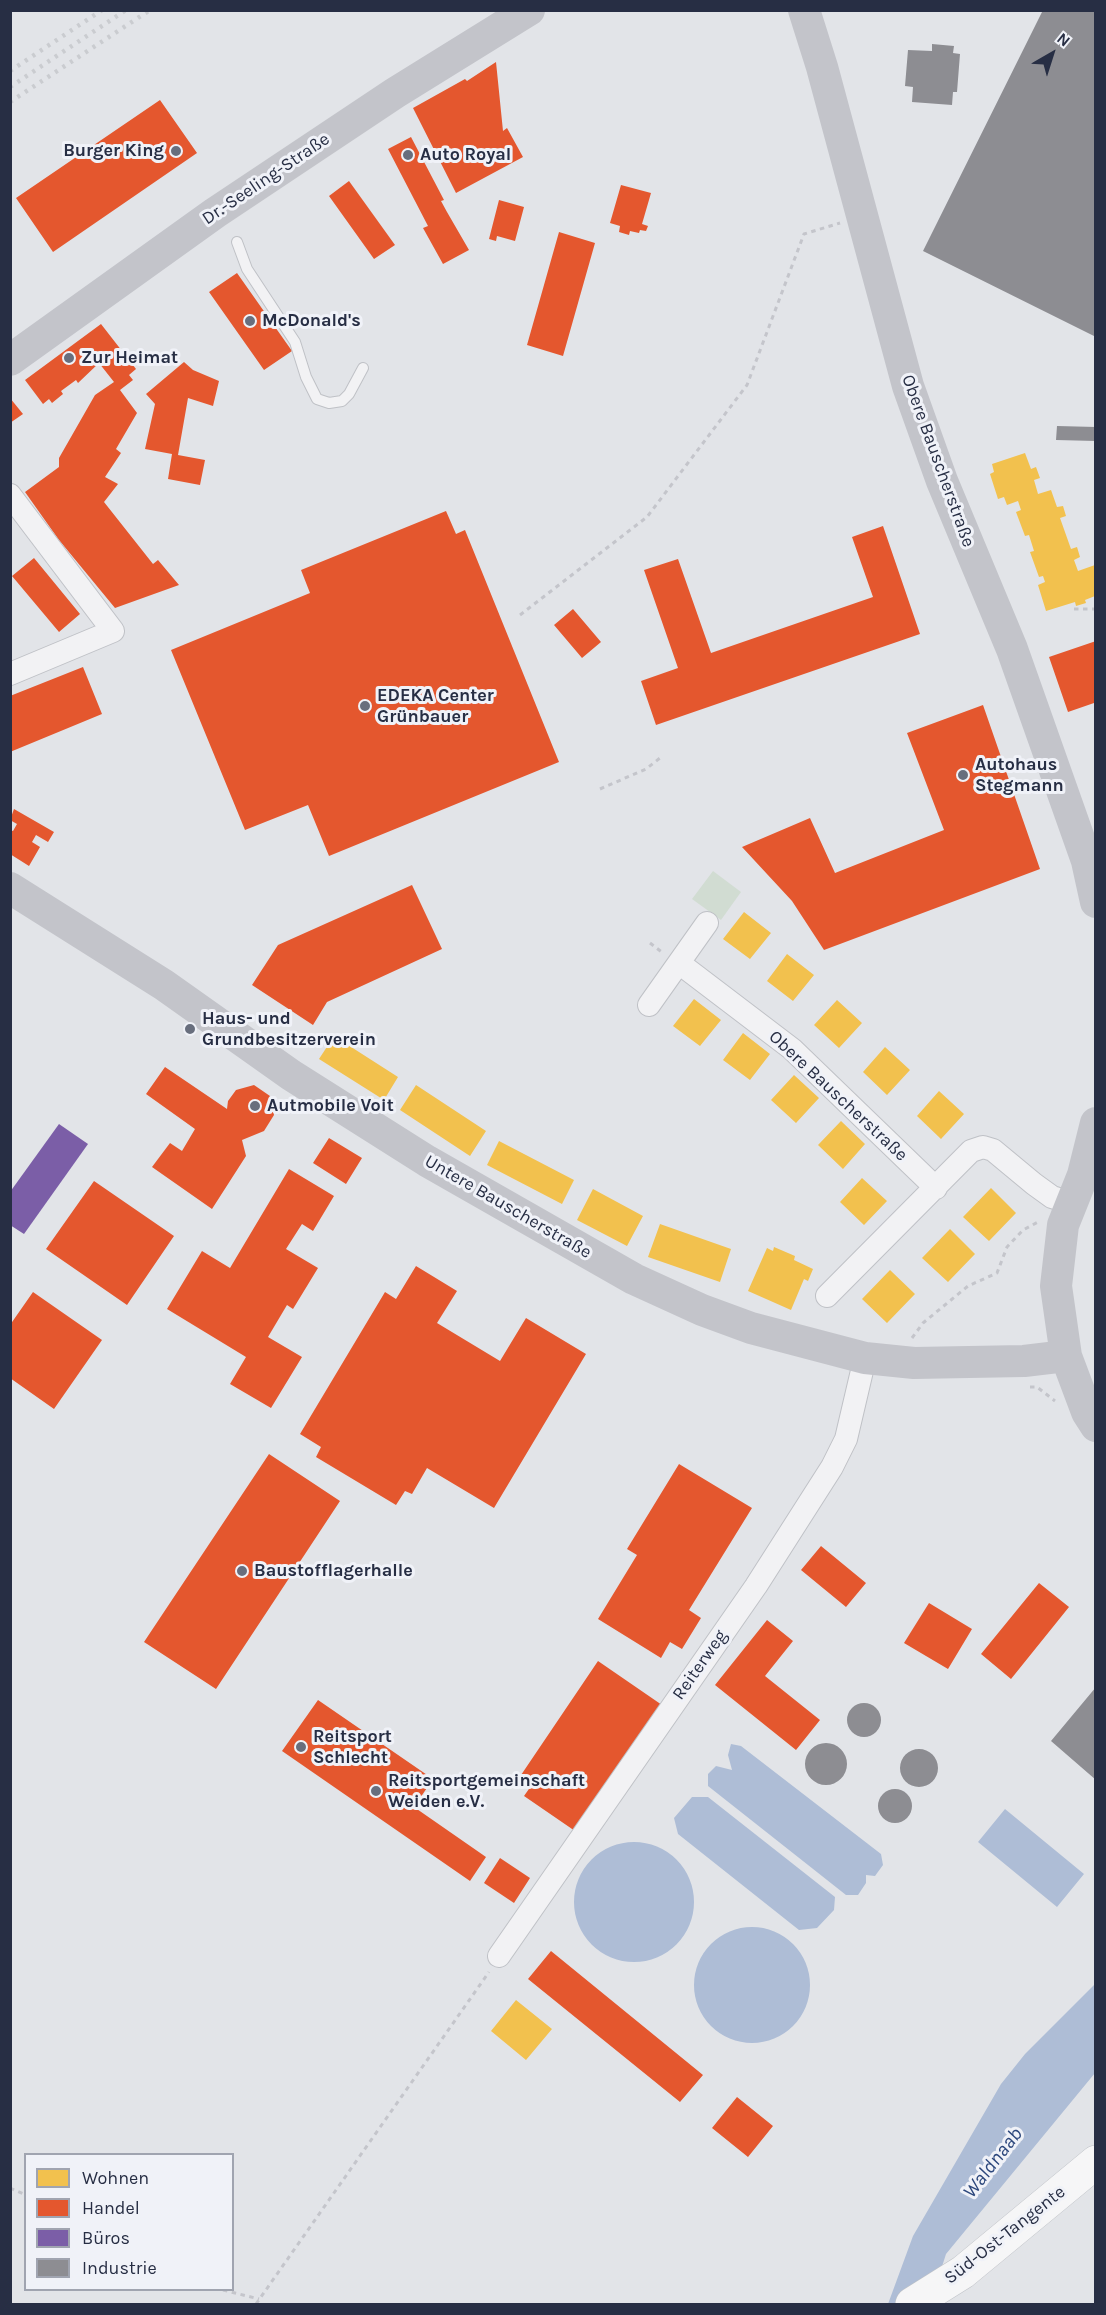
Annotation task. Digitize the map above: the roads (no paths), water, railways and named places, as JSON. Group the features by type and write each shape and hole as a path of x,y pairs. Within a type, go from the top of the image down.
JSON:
{"main road":[{"name":"Süd-Ost-Tangente","path":"912,2304 963,2272 1095,2162"}],"street":[{"name":"Dr.-Seeling-Straße","path":"10,360 215,213 395,93 529,10"},
{"name":"Obere Bauscherstraße","path":"804,10 908,386 942,481 1012,649 1087,861 1095,902"},
{"path":"10,495 113,631 10,674"},
{"name":"Untere Bauscherstraße","path":"10,888 175,992 322,1095 427,1161 634,1279 702,1310 751,1328 880,1359 914,1363 1024,1361 1066,1356"},
{"path":"649,1005 707,923"},
{"name":"Obere Bauscherstraße","path":"679,963 792,1049 936,1188"},
{"path":"1095,1123 1083,1176 1067,1214 1056,1286 1066,1356 1087,1412 1095,1426"},
{"path":"827,1296 971,1151 983,1147 993,1150 1052,1197 1067,1214"},
{"name":"Reiterweg","path":"499,1956 756,1586 832,1467 880,1359"}],"lane":[{"path":"237,242 247,269 295,342 306,377 317,399 329,403 342,401 349,394 363,368"}],"water":[{"path":"731,1744 741,1746 881,1854 883,1865 875,1876 866,1875 866,1883 858,1895 846,1895 708,1786 708,1774 716,1766 732,1770 728,1755"},
{"path":"692,1797 708,1797 835,1897 834,1910 817,1928 799,1930 678,1834 674,1818"},
{"path":"1005,1809 1084,1874 1057,1907 978,1842"},
{"path":"634,1842 657,1847 676,1860 689,1879 694,1902 689,1925 676,1944 657,1957 634,1962 611,1957 592,1944 579,1925 574,1902 579,1879 592,1860 611,1847"},
{"path":"752,1927 774,1932 793,1944 805,1963 810,1985 805,2007 793,2026 774,2038 752,2043 730,2038 711,2026 699,2007 694,1985 699,1963 711,1944 730,1932"},
{"name":"Waldnaab","path":"1095,1984 1095,2073 946,2254 930,2304 888,2304 913,2236 1001,2084 1025,2054"}],"railway":[{"path":"10,71 102,10"},
{"path":"10,87 126,10"},
{"path":"10,102 150,10"}],"place":[{"name":"Burger King","path":"176,151"},
{"name":"Auto Royal","path":"408,155"},
{"name":"McDonald's","path":"250,321"},
{"name":"Zur Heimat","path":"69,358"},
{"name":"EDEKA Center Grünbauer","path":"365,706"},
{"name":"Autohaus Stegmann","path":"963,775"},
{"name":"Haus- und Grundbesitzerverein","path":"190,1029"},
{"name":"Autmobile Voit","path":"255,1106"},
{"name":"Baustofflagerhalle","path":"242,1571"},
{"name":"Reitsport Schlecht","path":"301,1747"},
{"name":"Reitsportgemeinschaft Weiden e.V.","path":"376,1791"}]}
